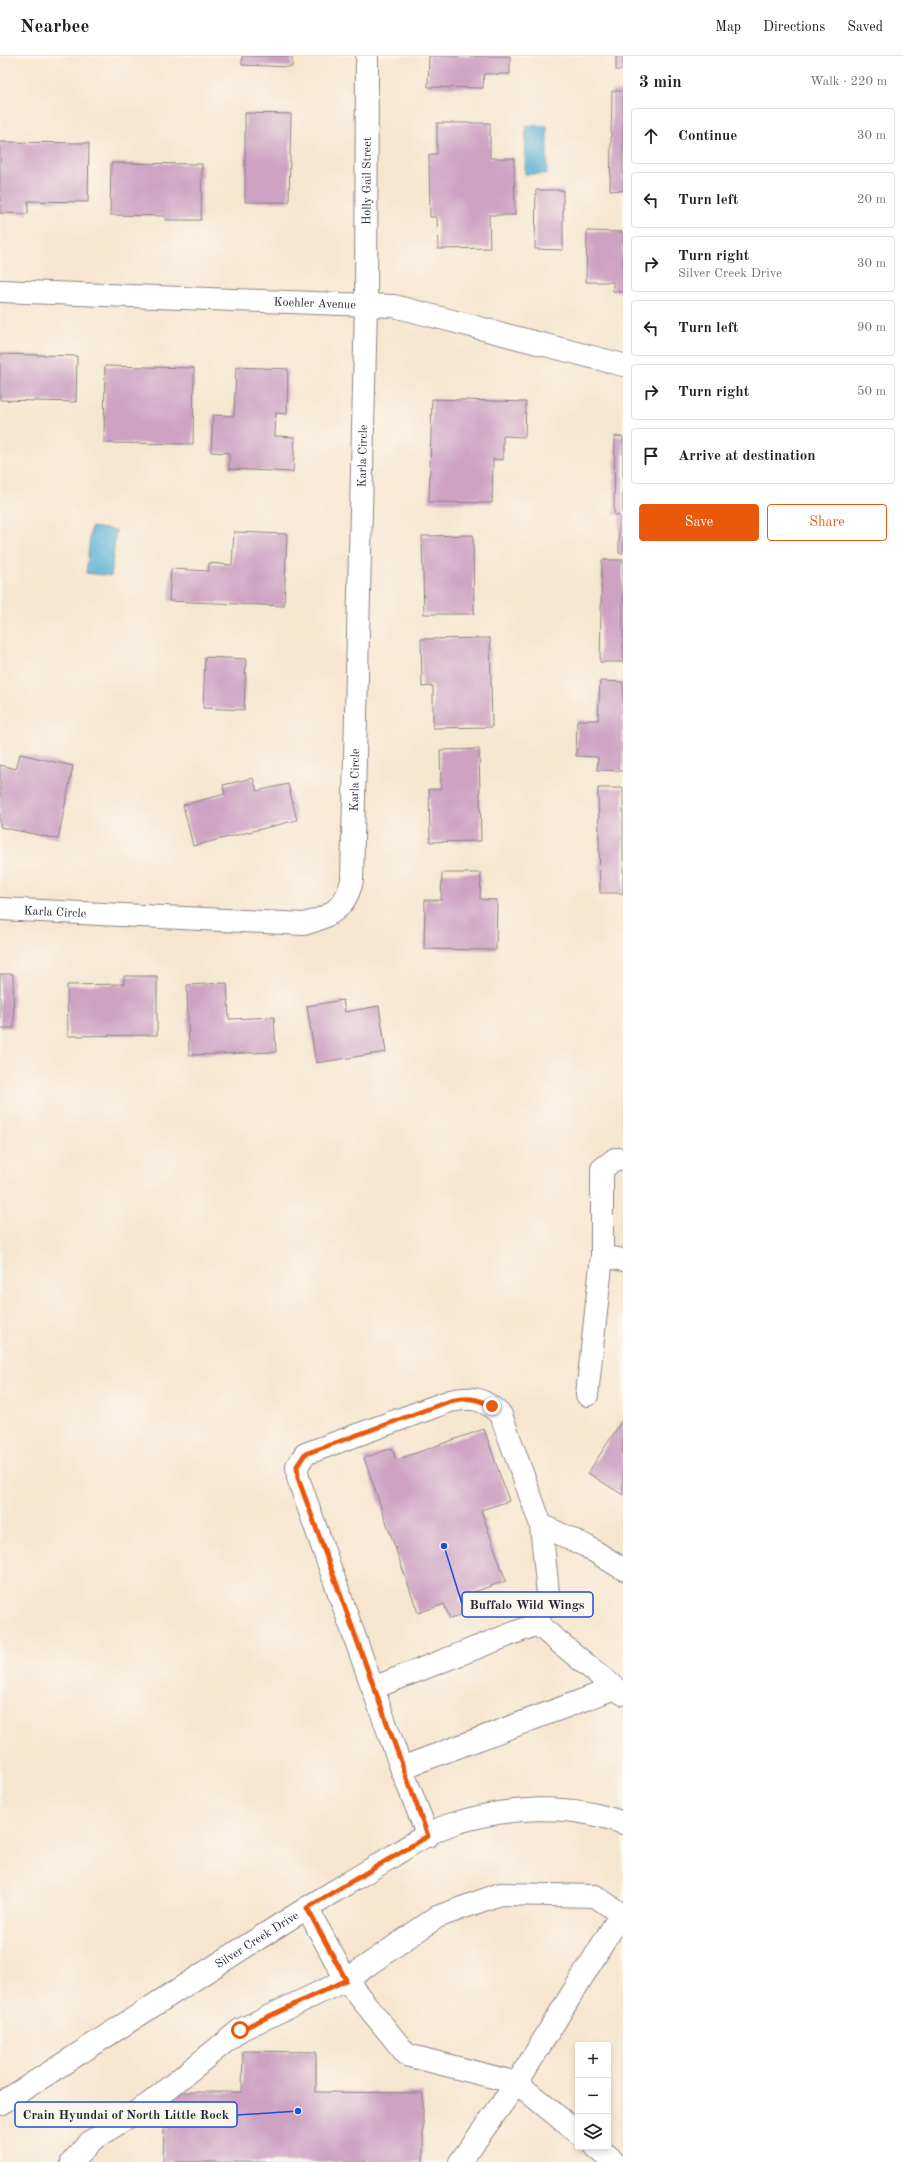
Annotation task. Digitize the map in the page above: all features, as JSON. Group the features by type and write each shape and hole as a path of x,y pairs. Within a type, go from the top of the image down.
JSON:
{"street":[{"name":"Holly Gail Street","path":"366,305 367,56"},
{"name":"Koehler Avenue","path":"0,291 394,306 623,365"},
{"name":"Karla Circle","path":"0,909 304,924 324,919 340,907 350,890 352,880 366,305"},
{"path":"587,1395 602,1256 602,1169 616,1159 623,1159"},
{"path":"602,1256 623,1260"},
{"path":"373,1688 537,1624 548,1593 541,1526 501,1415 492,1406 479,1399 468,1397 450,1401 305,1454 297,1466 298,1478 402,1770 428,1836"},
{"path":"541,1526 586,1546 623,1569"},
{"path":"537,1624 619,1691"},
{"path":"402,1770 412,1764 619,1691"},
{"name":"Silver Creek Drive","path":"0,2104 307,1908 428,1836 460,1822 480,1816 510,1811 542,1809 581,1812 623,1823"},
{"path":"72,2162 91,2142 150,2103 240,2030 346,1980 437,1917 500,1894 594,1896 621,1914 517,2084 460,2162"},
{"path":"307,1908 346,1980 407,2054 517,2084 575,2131"},
{"path":"600,2150 614,2162"}],"water":[{"path":"526,125 547,126 547,174 525,174"},
{"path":"91,527 116,530 111,576 86,573"}],"building":[{"path":"242,56 292,56 292,67 242,65"},
{"path":"429,56 510,56 510,74 484,74 483,88 428,87"},
{"path":"616,56 623,56 623,70 616,70"},
{"path":"612,91 623,91 623,191 610,190"},
{"path":"245,113 291,114 289,202 245,202"},
{"path":"437,123 490,123 490,158 514,158 515,215 489,215 490,248 438,249 437,217 430,217 429,154 437,154"},
{"path":"0,142 89,143 88,202 28,201 28,214 0,213"},
{"path":"111,163 202,164 201,220 165,220 165,216 110,215"},
{"path":"536,190 563,190 563,250 535,249"},
{"path":"587,231 623,232 623,292 613,291 613,282 586,282"},
{"path":"0,354 77,356 76,402 0,400"},
{"path":"105,366 194,368 193,444 104,443"},
{"path":"236,367 288,369 287,414 276,413 275,436 295,437 293,472 229,469 229,453 211,452 213,415 234,416"},
{"path":"432,399 526,402 525,437 503,436 503,460 493,459 492,503 429,502"},
{"path":"615,436 623,437 623,553 619,553 619,515 614,515"},
{"path":"234,532 287,534 284,606 169,601 171,569 209,571 209,563 232,565"},
{"path":"473,535 474,614 424,614 422,536"},
{"path":"602,560 623,560 623,662 600,662"},
{"path":"490,638 492,727 433,728 433,686 422,687 421,639"},
{"path":"205,657 246,659 244,710 203,708"},
{"path":"600,681 623,682 623,771 597,770 598,757 576,756 577,720 598,720"},
{"path":"479,749 481,841 430,842 429,789 441,789 440,750"},
{"path":"20,754 73,766 58,839 0,827 0,765 16,769"},
{"path":"253,778 257,791 288,784 297,820 193,846 183,805 225,794 223,785"},
{"path":"598,788 623,788 623,893 600,893"},
{"path":"442,873 481,873 480,899 497,900 496,950 424,949 425,900 441,900"},
{"path":"0,974 13,974 14,1028 0,1028"},
{"path":"124,976 157,976 157,1035 68,1036 67,985 124,984"},
{"path":"227,983 229,1019 274,1017 276,1052 189,1055 187,985"},
{"path":"343,1000 345,1012 379,1006 386,1052 316,1063 307,1006"},
{"path":"623,1419 623,1495 588,1473"},
{"path":"484,1429 509,1501 481,1510 506,1581 459,1597 465,1614 450,1619 444,1604 418,1613 364,1458 392,1448 396,1460"},
{"path":"243,2051 316,2052 316,2092 423,2093 423,2162 163,2162 164,2128 173,2128 173,2092 242,2092"}],"place":[{"name":"Buffalo Wild Wings","path":"444,1546"},
{"name":"Crain Hyundai of North Little Rock","path":"298,2111"}],"route":[{"path":"240,2030 346,1980 307,1908 411,1844 428,1836 402,1770 298,1478 297,1466 305,1454 450,1401 468,1397 479,1399 492,1406"}]}
